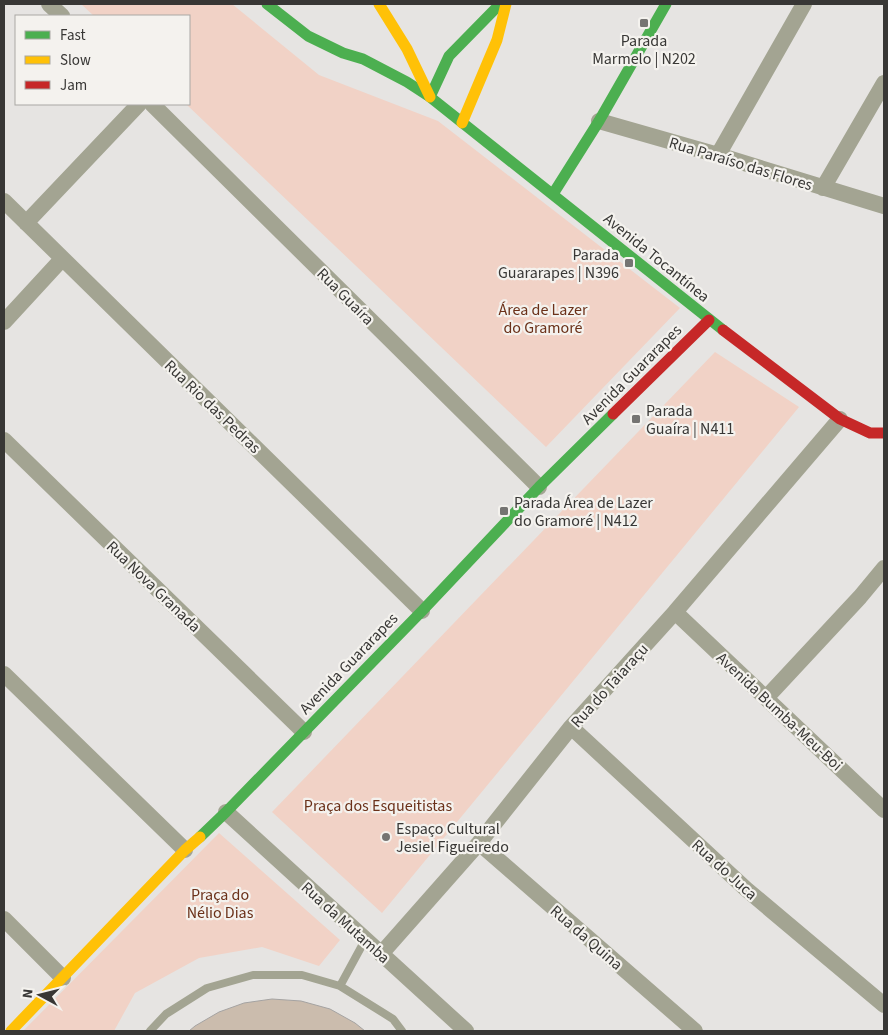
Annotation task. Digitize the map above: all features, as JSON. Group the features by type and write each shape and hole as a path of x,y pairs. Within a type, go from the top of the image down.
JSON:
{"street":[{"path":"49,4 61,15"},
{"name":"Avenida Tocantínea","path":"267,4 308,36 343,53 363,59 407,82 430,97 709,320 840,419 877,433"},
{"name":"Avenida Tocantínea","path":"379,4 407,48 430,97"},
{"path":"430,97 449,56 500,4"},
{"path":"462,123 497,40 506,4"},
{"path":"553,194 599,121 666,4"},
{"path":"718,155 804,4"},
{"path":"823,188 884,84"},
{"path":"26,223 138,105"},
{"name":"Rua Guaíra","path":"153,105 539,487"},
{"name":"Rua Paraíso das Flores","path":"599,121 884,206"},
{"name":"Rua Rio das Pedras","path":"4,201 422,611"},
{"path":"4,322 62,259"},
{"name":"Avenida Guararapes","path":"11,1031 185,850 226,812 422,611 539,487 709,320"},
{"name":"Rua do Taiaraçu","path":"381,954 479,843 571,728 675,612 840,419"},
{"path":"877,433 884,446"},
{"name":"Rua Nova Granada","path":"4,440 304,732"},
{"path":"766,698 860,597 884,568"},
{"name":"Avenida Bumba-Meu-Boi","path":"675,612 884,810"},
{"path":"4,674 185,850"},
{"name":"Rua do Juca","path":"571,728 746,889 884,1005"},
{"name":"Rua da Mutamba","path":"226,812 466,1031"},
{"name":"Rua da Quina","path":"479,843 695,1031"},
{"path":"4,919 63,978"}],"lane":[{"path":"340,986 365,940"},
{"path":"150,1031 166,1014 207,988 253,975 302,975 340,986 393,1019 402,1031"}],"green space":[{"name":"Área de Lazer do Gramoré","path":"81,4 232,4 319,75 438,121 680,308 546,447 187,105 190,105 190,15 93,15"},
{"name":"Praça dos Esqueitistas","path":"715,352 799,407 382,913 272,812"},
{"name":"Praça do Nélio Dias","path":"219,833 340,940 319,966 262,947 199,958 135,993 114,1031 23,1031"}],"building":[{"path":"272,999 301,1001 330,1009 365,1031 189,1031 219,1012 244,1003"}],"traffic: fast":[{"path":"267,4 308,36 343,53 363,59 407,82 430,97 723,330"},
{"path":"430,97 449,56 500,4"},
{"path":"553,194 599,121 666,4"},
{"path":"200,837 422,611 539,487 613,414"}],"traffic: slow":[{"path":"379,4 407,49 430,97"},
{"path":"462,123 497,40 506,4"},
{"path":"11,1031 185,850 200,837"}],"traffic: jam":[{"path":"613,414 709,320"},
{"path":"723,330 840,419 870,433 884,433"}],"place":[{"name":"Parada Marmelo | N202","path":"644,23"},
{"name":"Parada Guararapes | N396","path":"629,263"},
{"name":"Parada Guaíra | N411","path":"636,419"},
{"name":"Parada Área de Lazer do Gramoré | N412","path":"504,511"},
{"name":"Espaço Cultural Jesiel Figueiredo","path":"386,837"}]}
